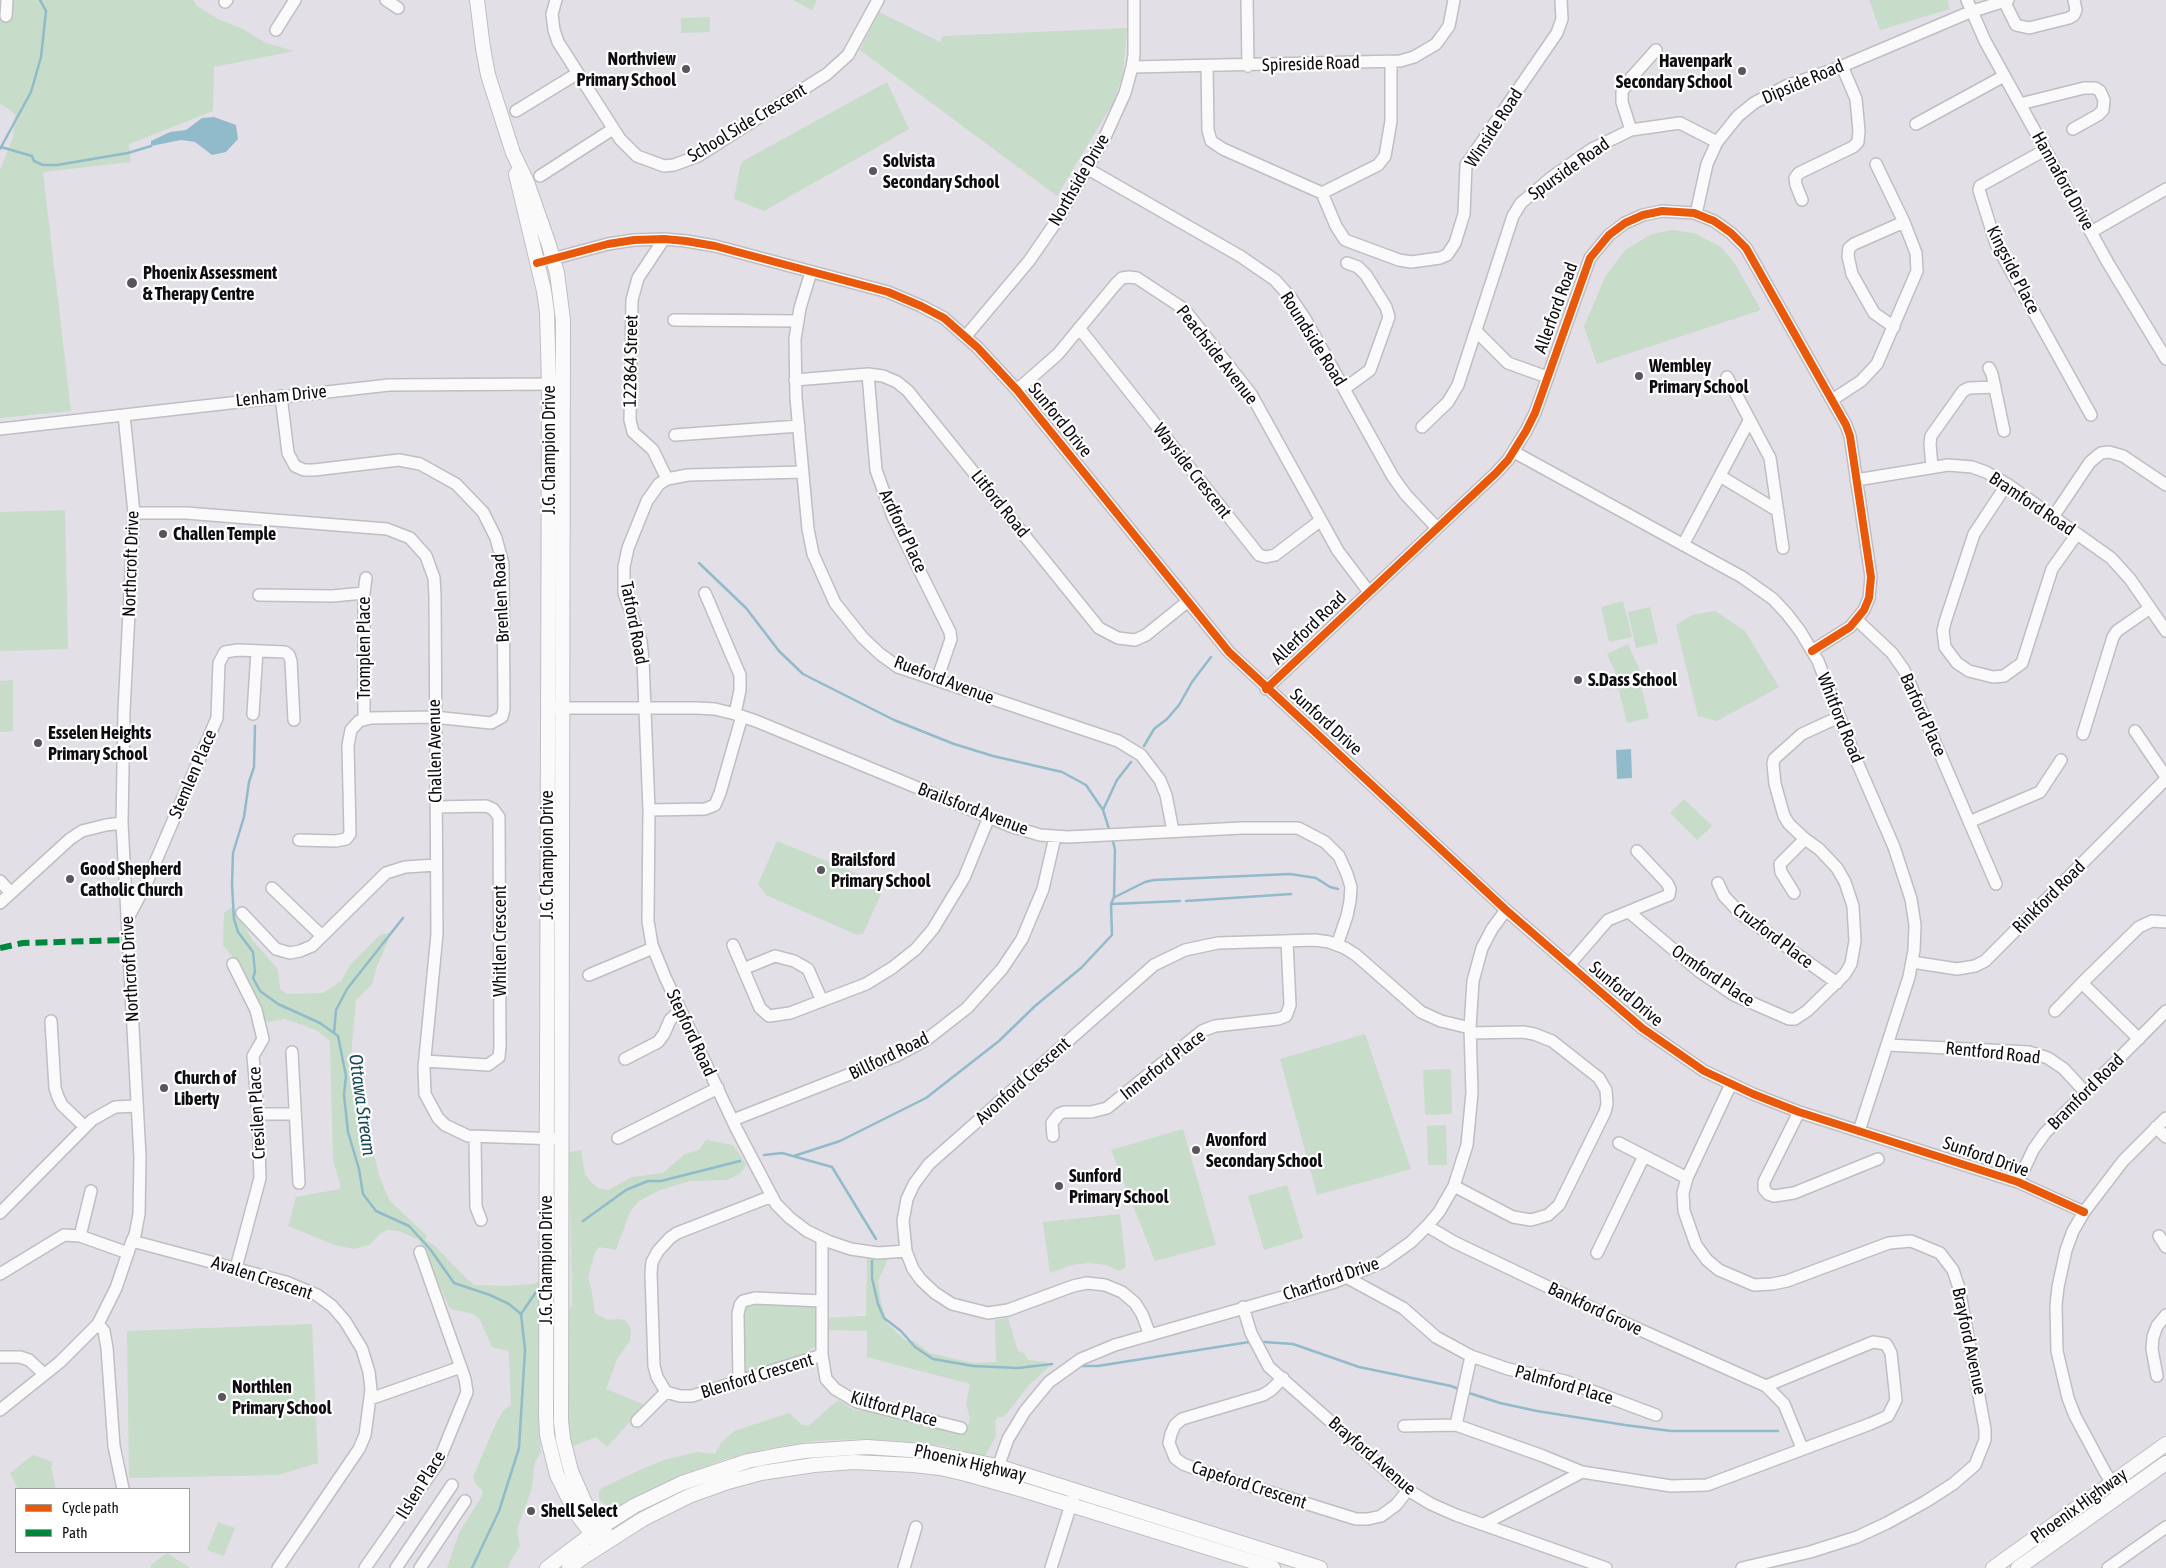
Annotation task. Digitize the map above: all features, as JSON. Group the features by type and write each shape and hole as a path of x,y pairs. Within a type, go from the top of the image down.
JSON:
{"main road":[{"name":"J.G. Champion Drive","path":"477,0 488,75 513,154 527,182 553,258 563,320 564,384 546,1138 547,1435 557,1475 568,1498 606,1543"},
{"name":"J.G. Champion Drive","path":"513,154 516,177 547,312 550,384 561,1139 561,1421 571,1471 595,1530"},
{"name":"Phoenix Highway","path":"1993,1568 2166,1444"},
{"name":"Phoenix Highway","path":"547,1568 595,1530 682,1483 748,1461 804,1451 860,1447 894,1448 947,1455 997,1466 1320,1568"},
{"name":"Phoenix Highway","path":"569,1568 664,1508 689,1496 728,1482 797,1467 854,1462 884,1462 940,1468 993,1481 1273,1568"},
{"name":"Phoenix Highway","path":"2018,1568 2166,1463"},
{"path":"585,1504 595,1512 607,1516 629,1510"}],"street":[{"path":"6,16 7,0"},
{"path":"276,30 295,0"},
{"path":"386,0 398,8"},
{"name":"School Side Crescent","path":"556,0 552,14 558,42 613,129 629,149 650,162 664,166 674,165 698,156 785,102 840,64 848,55 878,0"},
{"name":"Northside Drive","path":"966,336 1029,261 1056,222 1088,169 1126,93 1135,46 1134,0"},
{"path":"1247,0 1248,66"},
{"name":"Spireside Road","path":"1132,67 1391,62 1414,57 1436,44 1449,26 1454,0"},
{"name":"Winside Road","path":"1322,194 1336,226 1345,240 1399,260 1411,262 1440,258 1447,255 1455,243 1464,214 1466,165 1557,33 1562,19 1561,0"},
{"name":"Hannaford Drive","path":"1967,0 1970,12 2045,150 2166,359"},
{"path":"2006,0 2016,25 2028,28 2069,18 2076,10 2074,0"},
{"name":"Dipside Road","path":"1696,214 1707,164 1718,142 1738,116 1754,103 1786,86 1842,66 1970,12 2006,0"},
{"path":"1631,130 1622,102 1622,92 1631,78 1656,50"},
{"path":"1207,66 1208,130 1210,141 1223,149 1322,194 1378,165 1385,156 1391,122 1391,62"},
{"path":"1802,200 1796,185 1796,178 1799,173 1853,148 1859,137 1856,99 1842,66"},
{"path":"516,111 578,73"},
{"path":"1916,124 2004,76"},
{"path":"2020,104 2084,88 2095,88 2102,94 2103,110 2098,115 2073,129"},
{"name":"Spurside Road","path":"1422,427 1448,402 1454,393 1516,209 1552,177 1592,149 1631,130 1680,123 1718,142"},
{"path":"540,176 613,129"},
{"name":"Kingside Place","path":"2045,150 1980,186 1979,190 1996,244 2091,415"},
{"path":"1832,400 1862,381 1871,372 1882,354 1917,271 1916,253 1904,222 1876,164"},
{"name":"Roundside Road","path":"1088,169 1240,256 1275,280 1304,317 1393,477 1406,495 1437,528"},
{"path":"2091,232 2166,189"},
{"name":"Allerford Road","path":"1266,689 1496,474 1514,452 1535,413 1586,267 1602,242 1625,223 1643,215 1672,211 1696,214 1723,226 1746,248 1832,400 1850,436 1871,585 1869,598 1857,620 1840,635 1812,651"},
{"path":"1894,326 1874,313 1852,274 1848,256 1850,248 1854,244 1904,222"},
{"name":"Sunford Drive","path":"537,263 608,244 634,240 664,239 715,246 888,292 944,318 966,336 1017,390 1229,652 1266,689 1322,738 1506,910 1642,1028 1697,1067 1731,1084 1799,1112 2018,1182 2084,1212"},
{"name":"122864 Street","path":"664,239 638,278 632,300 630,420 633,432 653,450 667,479"},
{"path":"1344,389 1370,370 1388,316 1386,307 1366,275 1358,267 1347,263"},
{"name":"Rueford Avenue","path":"811,272 795,339 795,380 808,529 813,554 835,603 847,620 880,654 898,667 1126,746 1141,755 1160,780 1166,795 1173,831"},
{"name":"Peachside Avenue","path":"1017,390 1058,354 1122,278 1137,278 1180,305 1193,318 1254,398 1338,551 1369,592"},
{"path":"674,320 798,321"},
{"name":"Wayside Crescent","path":"1079,328 1259,554 1266,557 1275,556 1321,520"},
{"path":"1476,331 1508,362 1547,377"},
{"path":"1990,371 2002,427"},
{"name":"Litford Road","path":"795,380 868,374 883,376 897,382 908,391 1099,628 1118,638 1134,640 1146,635 1187,602"},
{"name":"Ardford Place","path":"868,374 876,470 893,517 950,632 951,639 937,680"},
{"path":"1727,377 1770,458 1783,548"},
{"name":"Lenham Drive","path":"0,429 389,385 564,384"},
{"path":"1932,467 1931,436 1963,391 1969,388 1994,387"},
{"name":"Brenlen Road","path":"281,396 288,453 298,469 314,470 374,462 410,460 444,476 456,484 488,520 496,538 503,564 504,713 498,720 491,723 434,717"},
{"name":"Northcroft Drive","path":"0,1410 60,1362 98,1324 116,1288 135,1235 140,1214 137,1106 122,823 124,711 134,513 124,415"},
{"path":"1683,545 1749,421"},
{"path":"675,435 799,426"},
{"name":"Whitford Road","path":"1514,452 1742,577 1773,599 1796,625 1812,651 1904,876 1911,899 1915,925 1909,977 1859,1131"},
{"path":"2053,517 2090,462 2101,453 2109,452 2123,456 2166,485"},
{"name":"Bramford Road","path":"1856,480 1932,467 1972,466 2007,484 2111,558 2123,570 2166,631"},
{"path":"667,479 688,475 803,472"},
{"path":"1720,476 1778,511"},
{"name":"Tatford Road","path":"646,707 644,660 637,629 624,593 624,567 628,548 647,501 659,484 667,479"},
{"path":"2007,484 1974,534 1943,631 1945,647 1957,663 1968,671 1994,677 2004,676 2022,663 2052,569 2077,534"},
{"name":"Challen Avenue","path":"134,513 200,514 387,529 410,538 426,556 434,578 437,934 425,1062 425,1094 438,1118 458,1133 475,1138 561,1139"},
{"name":"Tromplen Place","path":"364,719 364,593 366,578"},
{"path":"649,810 704,809 715,805 718,801 738,715 740,675 705,592"},
{"path":"259,595 332,596 364,593"},
{"path":"2083,734 2113,636 2117,631 2150,608"},
{"name":"Barford Place","path":"1857,620 1892,653 1904,670 1996,884"},
{"name":"Stemlen Place","path":"127,920 146,884 217,718 219,663 222,656 230,650 285,652 290,656 294,720"},
{"path":"253,714 257,651"},
{"name":"Brailsford Avenue","path":"555,708 646,707 715,709 738,715 1023,830 1055,837 1173,831 1298,828 1325,842 1339,856 1351,887 1347,916 1338,945"},
{"name":"Stepford Road","path":"646,707 649,810 648,921 653,948 680,1010 772,1196 790,1218 807,1231 822,1239 851,1249 878,1253 906,1251"},
{"name":"Tromplen Place","path":"299,840 336,841 346,839 350,834 348,744 354,725 364,719 434,717"},
{"name":"Ormford Place","path":"1629,912 1700,972 1734,995 1779,1016 1795,1019 1801,1016 1837,983 1845,974 1853,956 1855,941 1853,906 1845,882 1837,868 1820,849 1805,840 1789,824 1784,816 1775,784 1773,764 1774,759 1802,734 1840,717"},
{"name":"Rinkford Road","path":"1912,962 1957,970 1975,966 1985,961 2166,778 2135,731"},
{"path":"1969,822 2040,792 2061,760"},
{"name":"Whitlen Crescent","path":"425,1062 488,1065 499,1057 500,1046 499,818 493,809 486,806 436,807"},
{"path":"733,945 760,1008 769,1016 790,1013 866,984 892,968 916,949 933,929 964,878 989,817"},
{"path":"0,903 70,839 82,831 122,823"},
{"name":"Billford Road","path":"733,1120 896,1056 933,1035 967,1008 991,983 1022,939 1043,889 1055,837"},
{"path":"1794,893 1780,872 1780,864 1805,840"},
{"path":"1568,965 1604,924 1666,897 1670,892 1668,883 1637,851"},
{"path":"242,913 276,949 282,952 300,951 312,946 386,873 405,867 436,865"},
{"path":"0,881 11,893"},
{"name":"Cruzford Place","path":"1718,883 1724,896 1741,914 1837,983"},
{"path":"272,888 322,936"},
{"name":"Chartford Drive","path":"993,1481 1008,1439 1024,1411 1049,1382 1081,1360 1115,1345 1346,1277 1383,1262 1411,1242 1427,1226 1439,1212 1454,1186 1468,1145 1471,1121 1471,993 1478,958 1492,929 1506,910"},
{"path":"2056,1011 2139,927 2152,921 2166,922"},
{"name":"Innerford Place","path":"1053,1136 1052,1123 1059,1114 1098,1111 1112,1105 1202,1031 1215,1026 1278,1019 1286,1016 1290,1005 1287,940"},
{"name":"Avonford Crescent","path":"1150,1335 1142,1314 1135,1304 1122,1292 1105,1285 1087,1283 1008,1310 988,1313 952,1304 935,1293 921,1280 913,1269 906,1251 903,1220 907,1199 914,1184 929,1164 1154,965 1185,950 1204,945 1315,940 1338,945 1356,955 1421,1012 1441,1021 1470,1030 1534,1034 1552,1041 1598,1078 1606,1090 1607,1104 1605,1112 1558,1205 1548,1216 1531,1220 1513,1217 1454,1186"},
{"path":"589,975 653,948"},
{"path":"743,969 775,956 794,961 808,969 822,1001"},
{"name":"Cresilen Place","path":"233,964 256,1010 261,1024 263,1039 253,1056 258,1114 260,1178 236,1268"},
{"path":"2082,983 2139,1039"},
{"path":"625,1059 658,1042 670,1020 680,1010"},
{"name":"Bramford Road","path":"2018,1182 2038,1142 2166,1011"},
{"path":"51,1021 55,1088 62,1105 85,1127"},
{"name":"Rentford Road","path":"1888,1044 2029,1052 2048,1058 2064,1069 2085,1092"},
{"path":"292,1052 299,1183"},
{"name":"Brayford Avenue","path":"1731,1084 1687,1178 1683,1193 1684,1211 1696,1245 1707,1260 1719,1270 1754,1285 1787,1281 1889,1243 1911,1241 1940,1253 1953,1270 1959,1288 1985,1419 1986,1440 1974,1465 1953,1484 1887,1523 1839,1543 1742,1568"},
{"path":"618,1138 718,1088"},
{"path":"0,1213 85,1127 101,1114 116,1107 137,1106"},
{"path":"1799,1112 1764,1182 1764,1189 1768,1194 1774,1196 1794,1193 1878,1159"},
{"path":"258,1114 295,1114"},
{"path":"2120,1495 2074,1416 2062,1378 2057,1351 2056,1305 2060,1271 2073,1230 2084,1212 2111,1175 2166,1118"},
{"path":"2156,1127 2166,1137"},
{"path":"475,1138 476,1207 481,1220"},
{"path":"1619,1143 1687,1178"},
{"path":"1597,1253 1644,1156"},
{"path":"80,1236 91,1192"},
{"path":"637,1420 666,1392 657,1377 654,1366 651,1273 652,1262 658,1252 677,1233 772,1196"},
{"name":"Bankford Grove","path":"1427,1226 1609,1316 1766,1386 1784,1404 1802,1448"},
{"path":"0,1274 64,1234 80,1236 128,1253"},
{"path":"2159,1236 2166,1246"},
{"name":"Blenford Crescent","path":"666,1392 680,1396 692,1396 739,1383 822,1355 822,1239"},
{"name":"Avalen Crescent","path":"132,1241 236,1268 302,1288 317,1295 332,1306 354,1334 362,1349 369,1372 370,1399 365,1435 359,1449 278,1568"},
{"name":"Ilslen Place","path":"365,1568 438,1463 466,1398 467,1385 420,1252"},
{"name":"Palmford Place","path":"1346,1277 1403,1308 1436,1337 1471,1356 1508,1369 1565,1381 1656,1414"},
{"path":"739,1383 738,1314 743,1301 755,1298 822,1301"},
{"name":"Brayford Avenue","path":"1243,1307 1258,1347 1269,1366 1408,1490 1444,1510 1606,1568"},
{"path":"2157,1376 2152,1349 2153,1337 2157,1326 2166,1315"},
{"path":"98,1324 104,1331 107,1348 114,1446 123,1488"},
{"path":"1404,1426 1456,1425 1582,1472 1671,1486 1707,1484 1770,1463 1802,1448 1888,1416 1896,1400 1897,1391 1889,1348 1881,1342 1864,1344 1766,1386"},
{"name":"Kiltford Place","path":"822,1355 826,1379 835,1389 851,1399 961,1428"},
{"path":"1456,1425 1471,1356"},
{"path":"0,1357 20,1357 29,1360 44,1374"},
{"path":"370,1399 461,1367"},
{"name":"Capeford Crescent","path":"1284,1378 1263,1395 1182,1419 1175,1425 1171,1434 1170,1443 1175,1458 1198,1470 1356,1519 1381,1516 1396,1505 1408,1490"},
{"path":"1484,1524 1582,1472"},
{"path":"396,1568 452,1485"},
{"path":"1051,1568 1075,1490"},
{"path":"420,1568 465,1501"},
{"path":"904,1568 916,1527"},
{"path":"2108,1568 2166,1527"}],"green space":[{"path":"0,0 193,0 197,6 220,20 243,29 266,43 294,51 214,67 213,111 129,144 131,162 43,172 71,411 0,418 0,170 13,137 15,114 0,103"},
{"path":"793,0 817,0 812,10"},
{"path":"1869,0 1947,0 1950,9 1880,30"},
{"path":"879,12 940,42 943,36 1127,28 1123,74 1114,101 1057,196 860,50"},
{"path":"710,17 710,32 681,33 681,18"},
{"path":"887,82 909,129 764,211 734,199 740,167 743,161"},
{"path":"1672,230 1694,233 1721,247 1735,264 1761,310 1597,364 1584,327 1605,277 1625,250 1652,234"},
{"path":"65,510 68,649 0,651 0,512"},
{"path":"1623,601 1632,637 1609,642 1601,607"},
{"path":"1650,607 1658,643 1636,648 1628,612"},
{"path":"1715,611 1745,631 1779,687 1717,721 1698,716 1676,625 1692,615"},
{"path":"1628,644 1641,673 1620,682 1607,654"},
{"path":"13,680 13,731 0,732 0,681"},
{"path":"1640,682 1649,718 1627,723 1618,687"},
{"path":"1684,799 1712,826 1697,840 1670,813"},
{"path":"777,841 885,885 863,934 857,935 766,895 758,884"},
{"path":"231,908 236,910 252,940 278,969 280,989 287,994 323,993 341,981 350,965 380,935 389,933 389,939 377,966 372,984 356,1000 350,1067 380,1178 389,1200 427,1236 425,1240 434,1245 474,1285 505,1286 533,1284 539,1281 539,1309 549,1314 557,1314 569,1310 572,1305 572,1297 569,1152 581,1150 585,1174 598,1188 608,1190 632,1177 663,1173 685,1154 699,1150 706,1140 733,1145 746,1164 738,1175 726,1180 690,1181 660,1190 639,1201 630,1212 616,1250 599,1247 595,1252 588,1278 595,1313 608,1320 620,1319 626,1321 631,1329 630,1341 618,1357 606,1389 645,1405 607,1447 596,1437 571,1447 558,1427 551,1428 539,1435 541,1452 535,1462 532,1488 517,1530 520,1546 508,1568 447,1568 459,1533 482,1496 482,1490 475,1483 473,1477 497,1421 504,1410 511,1405 508,1351 492,1347 480,1320 474,1314 454,1310 449,1307 419,1240 399,1231 388,1230 381,1233 369,1245 354,1249 335,1245 288,1226 296,1197 340,1189 333,1161 330,1041 316,1030 285,1019 268,1022 261,1015 235,960 223,945 224,913"},
{"path":"1365,1034 1411,1169 1317,1195 1280,1059"},
{"path":"1451,1069 1452,1114 1425,1115 1423,1070"},
{"path":"1446,1125 1447,1165 1428,1165 1427,1126"},
{"path":"1183,1129 1216,1245 1155,1261 1111,1150"},
{"path":"1287,1185 1303,1238 1264,1250 1248,1196"},
{"path":"1120,1214 1126,1267 1119,1271 1106,1265 1089,1263 1072,1265 1050,1273 1043,1222"},
{"path":"867,1257 889,1257 878,1281 880,1298 887,1323 906,1341 914,1341 930,1353 955,1359 974,1363 996,1362 995,1320 1008,1318 1018,1351 1024,1353 1028,1360 1046,1362 1049,1367 1030,1384 1004,1417 998,1417 995,1421 996,1436 985,1456 943,1446 901,1441 857,1439 814,1441 770,1448 726,1459 662,1484 622,1506 608,1506 603,1503 599,1498 599,1491 602,1488 642,1469 664,1460 697,1452 715,1454 721,1443 734,1431 789,1413 801,1424 808,1426 838,1400 854,1410 878,1412 966,1434 970,1418 966,1404 970,1384 867,1357 867,1331 829,1330 827,1318 866,1316"},
{"path":"756,1303 814,1305 817,1317 818,1343 816,1346 803,1354 768,1365 750,1374 746,1372 744,1369 742,1312 745,1307"},
{"name":"Northlen Primary School","path":"312,1324 318,1463 278,1475 129,1478 127,1331"},
{"path":"33,1455 53,1462 51,1467 56,1488 18,1488 10,1473"},
{"path":"218,1522 235,1528 224,1556 207,1550"},
{"path":"167,1553 190,1568 150,1568 152,1564"}],"water":[{"path":"214,117 236,125 238,139 226,152 212,155 195,142 181,140 151,146 151,141 170,132 186,130 202,118"},
{"path":"1631,749 1632,778 1617,779 1616,750"}],"waterway":[{"path":"0,149 31,92 41,57 46,11 40,0"},
{"path":"1,147 32,156 34,161 43,165 57,165 128,153 151,146"},
{"path":"699,563 746,608 779,651 803,674 894,720 954,744 993,756 1062,772 1086,785 1103,810"},
{"path":"1144,746 1154,729 1167,719 1179,705 1192,682 1211,657"},
{"name":"Ottawa Stream","path":"255,726 254,767 249,782 244,817 233,853 232,885 234,919 238,932 253,952 255,972 253,978 260,991 278,1004 320,1023 338,1036 346,1076 344,1095 348,1132 359,1169 363,1194 376,1211 409,1226 430,1249 454,1283 490,1295 509,1304 521,1314 525,1350 519,1448 499,1511 472,1568"},
{"path":"1109,829 1103,810 1117,780 1131,762"},
{"path":"794,1156 840,1141 926,1098 999,1041 1035,1006 1081,968 1112,935 1111,904 1114,897 1115,850 1113,841"},
{"path":"1115,897 1145,882 1154,880 1290,874 1316,878 1330,887 1338,889"},
{"path":"1186,901 1291,894"},
{"path":"1112,904 1180,901"},
{"path":"334,1033 336,1010 347,989 403,918"},
{"path":"764,1155 782,1153 832,1167 876,1239"},
{"path":"583,1221 626,1190 648,1181 661,1181 740,1161"},
{"path":"872,1261 872,1278 878,1304 884,1318 901,1331 915,1347 933,1359 973,1366 1018,1368 1052,1364"},
{"path":"521,1314 536,1292"},
{"path":"1081,1366 1098,1366 1249,1342"},
{"path":"1264,1342 1293,1344 1359,1367 1451,1386 1461,1390"},
{"path":"1466,1392 1500,1403 1537,1411 1671,1431 1778,1431"}],"marked path":[{"path":"0,948 23,943 128,940"}],"cycle path":[{"path":"1266,689 1508,460 1535,413 1590,258 1609,235 1625,223 1643,215 1662,211 1694,213 1714,221 1731,233 1746,248 1846,425 1850,436 1871,577 1869,598 1864,610 1850,627 1812,651"},
{"path":"537,263 608,244 634,240 664,239 686,241 715,246 888,292 944,318 978,348 1017,390 1229,652 1506,910 1642,1028 1704,1071 1753,1094 1799,1112 2018,1182 2084,1212"}],"place":[{"name":"Northview Primary School","path":"686,69"},
{"name":"Havenpark Secondary School","path":"1742,71"},
{"name":"Solvista Secondary School","path":"873,171"},
{"name":"Phoenix Assessment & Therapy Centre","path":"132,283"},
{"name":"Wembley Primary School","path":"1639,376"},
{"name":"Challen Temple","path":"163,534"},
{"name":"S.Dass School","path":"1578,680"},
{"name":"Esselen Heights Primary School","path":"38,743"},
{"name":"Brailsford Primary School","path":"821,870"},
{"name":"Good Shepherd Catholic Church","path":"70,879"},
{"name":"Church of Liberty","path":"164,1088"},
{"name":"Avonford Secondary School","path":"1196,1150"},
{"name":"Sunford Primary School","path":"1059,1186"},
{"name":"Northlen Primary School","path":"222,1397"},
{"name":"Shell Select","path":"531,1511"}]}
